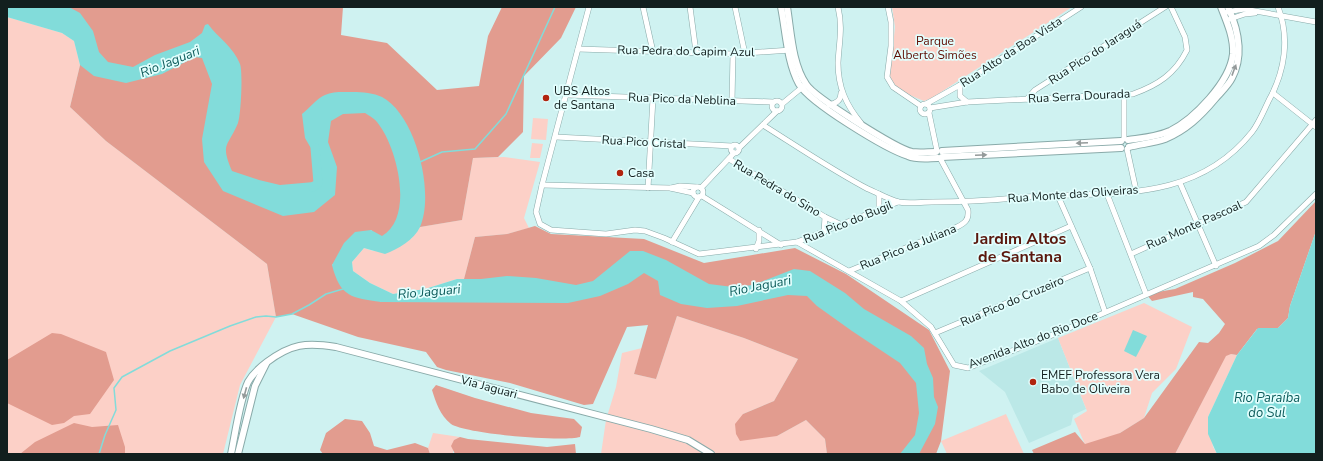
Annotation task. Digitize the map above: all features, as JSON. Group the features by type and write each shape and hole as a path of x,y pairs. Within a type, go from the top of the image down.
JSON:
{"street":[{"path":"589,7 556,137 542,185 536,216 540,224 547,229 606,234 645,231 699,254 756,249 797,242"},
{"path":"643,7 653,52"},
{"path":"690,7 696,52"},
{"path":"735,7 745,54"},
{"path":"781,7 792,50"},
{"path":"787,7 793,69 810,97 826,109 895,151 910,157 1125,144 1171,130 1196,113 1226,76 1233,55 1227,11"},
{"path":"829,105 839,101 842,97 838,64 842,23 838,7"},
{"path":"888,7 891,22 891,46 887,77 893,87 927,107"},
{"name":"Rua Alto da Boa Vista","path":"927,107 941,96 1081,7"},
{"name":"Rua Pico do Jaraguá","path":"1027,100 1035,90 1166,7"},
{"name":"Rua Serra Dourada","path":"927,107 967,102 1124,95 1133,94 1154,86 1173,71 1187,50 1185,37 1171,7"},
{"path":"1220,7 1227,11 1244,9 1282,17 1315,21"},
{"name":"Rua Monte das Oliveiras","path":"763,125 854,181 899,202 963,202 1107,194 1136,190 1159,189 1180,183 1207,170 1234,150 1252,131 1273,93 1283,63 1284,40 1282,17 1278,7"},
{"path":"1229,19 1245,14 1268,14"},
{"name":"Rua Pedra do Capim Azul","path":"578,49 733,54 792,50"},
{"path":"732,101 733,54"},
{"path":"960,85 960,96 967,102"},
{"path":"776,111 772,107 778,102 792,95 803,86"},
{"path":"803,86 829,105 897,146 911,152 939,155"},
{"path":"841,90 850,110 861,123"},
{"path":"1273,93 1315,124"},
{"name":"Rua Pico da Neblina","path":"567,95 778,102"},
{"path":"1124,95 1125,144 1136,190"},
{"path":"648,188 653,98"},
{"path":"693,193 694,190 700,187 734,153 738,152 739,148 776,111 781,109 778,102"},
{"name":"Rua Pico da Juliana","path":"849,271 963,224 969,216 939,155 927,107 921,111 931,124"},
{"name":"Rua Monte Pascoal","path":"1131,254 1246,202 1315,124"},
{"name":"Rua Pico Cristal","path":"556,137 732,146"},
{"path":"734,153 731,150 732,146 736,145 739,148"},
{"name":"Rua Pedra do Sino","path":"729,159 825,217 842,225"},
{"path":"1180,183 1216,266"},
{"path":"542,185 648,188 670,188 680,186 700,187 704,192 672,242"},
{"path":"670,188 701,196 759,230 780,245"},
{"path":"879,211 880,194"},
{"path":"1107,194 1146,294"},
{"name":"Avenida Alto do Rio Doce","path":"797,242 900,301 926,321 950,361 958,367 968,368 1216,266 1259,246 1279,231 1316,194"},
{"path":"1058,196 1090,268 1105,312"},
{"name":"Rua Pico do Bugil","path":"797,242 899,202"},
{"name":"Rua Pedra do Sino","path":"824,232 825,217"},
{"path":"900,301 1071,226"},
{"path":"756,249 759,241 759,230"},
{"name":"Rua Pico do Cruzeiro","path":"934,333 1090,268"},
{"name":"Via Jaguari","path":"231,454 248,383 257,368 279,353 294,346 312,344 336,347 651,429 688,440 711,454"},
{"name":"Via Jaguari","path":"238,454 254,386 267,362"}],"shaded area":[{"path":"7,7 343,7 341,35 387,43 437,90 479,86 488,36 502,7 576,7 561,38 524,76 523,132 498,157 473,158 462,220 420,227 385,244 371,230 332,265 381,302 458,302 475,237 507,234 535,226 551,234 644,239 704,263 795,248 846,274 929,330 950,371 941,441 936,454 827,454 825,439 806,420 777,436 740,441 736,434 735,424 743,414 774,401 798,359 744,338 677,316 656,379 634,374 648,325 627,327 593,404 584,405 510,383 437,367 426,352 358,337 292,314 276,317 267,264 106,141 70,107 81,61 80,40"},
{"path":"1316,201 1316,231 1290,306 1288,318 1278,328 1257,329 1237,355 1231,354 1226,356 1175,454 1034,454 1032,450 1075,432 1085,444 1120,433 1144,418 1199,342 1208,343 1219,333 1225,324 1203,299 1193,297 1193,292 1152,301 1146,294 1175,289 1235,263 1278,241"},
{"path":"52,333 61,334 106,352 114,380 90,414 74,416 64,423 52,425 7,403 7,360"},
{"name":"EMEF Professora Vera Babo de Oliveira","path":"1058,338 1086,409 1073,415 1071,425 1029,443 1005,392 979,371"},
{"path":"436,385 475,398 531,413 574,419 582,427 580,437 535,438 494,434 460,428 451,424 441,413 432,390"},
{"path":"345,419 362,421 370,433 374,446 387,450 415,443 428,448 430,454 323,454 320,450 326,433"},
{"path":"74,423 92,427 118,425 125,447 125,454 20,454 35,442"},
{"path":"460,437 547,447 575,444 576,454 455,454 451,446 454,440"}],"green space":[{"name":"Parque Alberto Simões","path":"892,7 1072,7 932,98 924,101 898,88 894,84 890,75 895,27"},
{"path":"7,17 62,33 74,41 80,65 70,107 106,141 267,264 276,317 240,385 223,454 7,454"},
{"path":"533,118 548,119 546,140 531,139"},
{"path":"532,143 543,144 540,158 530,158"},
{"path":"504,157 540,162 524,218 529,228 507,234 475,237 464,279 457,279 425,289 393,294 370,283 353,271 352,262 364,248 373,251 411,239 420,227 462,220 473,158"},
{"path":"1144,303 1192,327 1176,369 1152,393 1144,418 1120,433 1087,449 1074,419 1087,411 1058,338"},
{"path":"677,316 744,338 798,359 774,401 743,414 777,436 806,420 825,439 827,454 601,454 606,420 616,387 622,353 642,348 634,374 656,379"},
{"path":"1226,355 1237,355 1208,417 1213,447 1217,454 1175,454"},
{"path":"1006,414 1024,454 947,454 941,441"},
{"path":"433,433 460,437 454,440 453,453 455,454 430,454 428,448"}],"water":[{"path":"7,7 69,7 80,13 93,31 99,52 108,62 133,67 155,55 190,42 202,33 205,25 208,24 233,52 240,64 241,69 240,112 238,123 226,150 228,162 232,171 259,180 280,185 314,182 321,171 319,162 305,138 302,114 322,96 339,92 360,92 382,97 394,106 404,120 413,137 424,176 424,212 420,227 414,236 405,244 385,254 364,248 352,262 353,271 370,283 393,294 425,289 457,279 481,279 507,276 536,278 576,285 593,281 630,251 643,251 666,260 709,284 733,287 753,285 794,269 810,271 845,293 864,309 911,336 924,348 927,364 933,378 934,397 938,407 935,424 919,454 900,454 915,435 919,413 916,383 900,363 817,306 807,296 788,295 737,306 707,308 681,304 660,295 658,281 644,273 628,284 600,296 568,303 381,302 355,297 343,290 335,276 332,265 344,243 355,232 371,230 382,236 392,227 398,214 400,198 396,164 391,147 384,133 374,119 365,113 343,114 331,121 328,142 337,167 335,195 314,212 283,216 223,191 204,162 202,139 212,84 202,58 195,57 162,74 126,83 94,76 80,65 74,41 62,33 7,17"},
{"name":"Rio Paraíba do Sul","path":"1316,231 1316,454 1217,454 1208,434 1208,417 1237,355 1258,328 1278,328 1288,318 1290,306"},
{"path":"1133,330 1147,336 1136,357 1124,351"}],"waterway":[{"path":"420,162 442,152 475,149 506,114 555,7"},
{"name":"Rio Jaguari","path":"313,187 318,183 315,148"},
{"path":"99,454 105,435 116,410 114,388 122,377 170,351 230,326 256,317 276,317 292,314 326,294 343,289"}],"place":[{"name":"UBS Altos de Santana","path":"546,98"},
{"name":"Casa","path":"620,173"},
{"name":"EMEF Professora Vera Babo de Oliveira","path":"1033,382"}],"district":[{"name":"Jardim Altos de Santana","path":"1020,248"}]}
